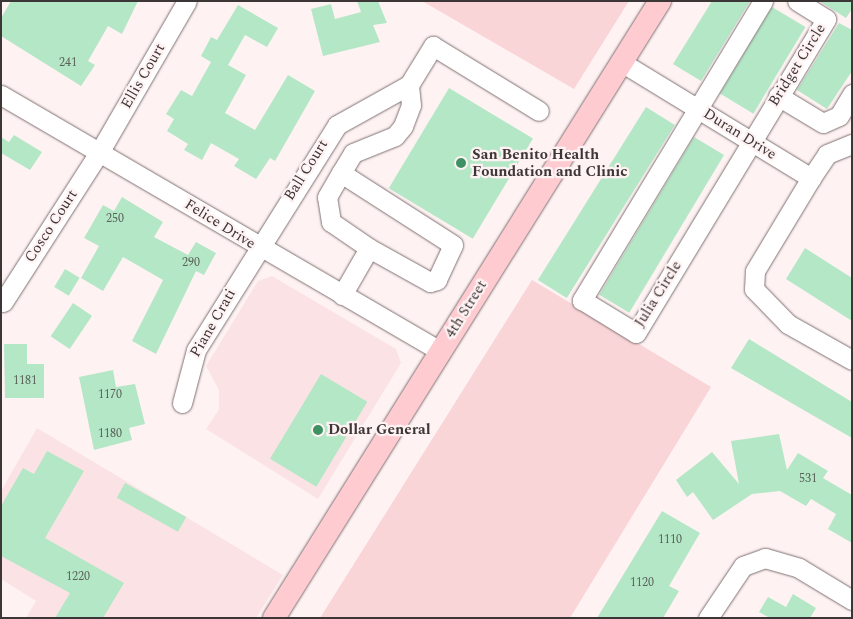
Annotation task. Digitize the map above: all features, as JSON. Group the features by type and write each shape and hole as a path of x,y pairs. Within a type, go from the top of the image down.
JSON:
{"main road":[{"name":"4th Street","path":"274,618 660,1"}],"street":[{"name":"Ellis Court","path":"100,151 187,1"},
{"path":"697,108 762,1"},
{"name":"Bridget Circle","path":"750,141 826,19 797,1"},
{"path":"341,173 453,245 437,280 430,282 369,248 331,222 327,198 341,173 353,153 395,136 403,126 411,106 409,86 433,46 539,111"},
{"name":"Duran Drive","path":"621,62 811,178"},
{"name":"Ball Court","path":"257,248 331,132 367,104 409,86"},
{"path":"778,96 823,123 839,116 852,94"},
{"name":"Felice Drive","path":"1,95 100,151 257,248 440,351"},
{"name":"Julia Circle","path":"697,108 582,300 636,333 750,141"},
{"path":"852,144 827,154 755,271 754,289 788,324 852,360"},
{"name":"Cosco Court","path":"3,302 100,151"},
{"name":"Piane Crati","path":"182,403 196,350 257,248"},
{"path":"342,295 369,248"},
{"path":"708,618 743,566 765,558 799,568 852,600"}],"shaded area":[{"path":"422,1 629,1 574,89"},
{"path":"272,276 396,349 401,363 318,499 206,429 219,409 219,390 206,366 258,281"},
{"path":"532,280 711,387 570,618 320,618"},
{"path":"37,428 283,575 256,618 26,618 36,601 1,579 1,491"}],"building":[{"path":"11,1 138,1 122,34 108,26 88,61 95,65 81,86 1,36 1,18"},
{"path":"357,1 378,1 387,23 373,25 380,42 323,56 311,9 331,4 335,19 361,12"},
{"path":"712,1 750,1 701,81 673,64"},
{"path":"819,1 852,1 852,9 846,18"},
{"path":"238,5 278,28 267,47 245,35 228,65 246,75 225,113 255,130 288,75 315,91 275,161 270,158 256,179 234,166 239,159 211,143 202,160 184,150 188,144 167,131 174,119 166,114 181,90 192,96 211,62 201,56 211,37 217,40"},
{"path":"772,7 805,27 753,114 720,94"},
{"path":"839,23 852,30 852,71 827,109 797,90"},
{"name":"San Benito Health Foundation and Clinic","path":"449,88 533,138 473,239 389,188"},
{"path":"646,107 675,125 567,298 538,280"},
{"path":"14,135 42,152 30,170 1,153 1,137 9,142"},
{"path":"694,137 724,155 629,313 599,295"},
{"path":"122,197 163,222 154,237 188,255 196,242 216,253 204,275 196,271 156,354 132,341 163,280 123,257 103,291 81,278 99,246 84,238 103,205 114,211"},
{"path":"805,248 852,278 852,321 786,279"},
{"path":"65,269 80,278 69,296 54,287"},
{"path":"73,303 92,316 70,349 51,336"},
{"path":"749,339 852,402 852,438 731,368"},
{"path":"4,344 27,344 27,364 44,364 44,398 5,398"},
{"path":"113,370 116,387 135,384 145,424 129,428 132,440 94,450 79,377"},
{"name":"Dollar General","path":"321,374 367,402 316,487 270,459"},
{"path":"779,434 787,470 798,453 828,471 823,478 852,495 852,543 828,529 836,514 811,499 806,506 780,491 752,494 713,520 693,492 687,497 676,480 712,452 739,484 731,441"},
{"path":"47,451 84,471 45,538 124,583 103,618 55,618 70,593 1,556 1,506 23,468 34,474"},
{"path":"125,483 186,517 178,532 117,498"},
{"path":"662,511 700,533 669,586 679,591 663,618 597,618"},
{"path":"793,594 816,608 810,618 770,618 759,612 768,597 786,607"}],"place":[{"name":"San Benito Health Foundation and Clinic","path":"461,163"},
{"name":"Dollar General","path":"318,430"}]}
